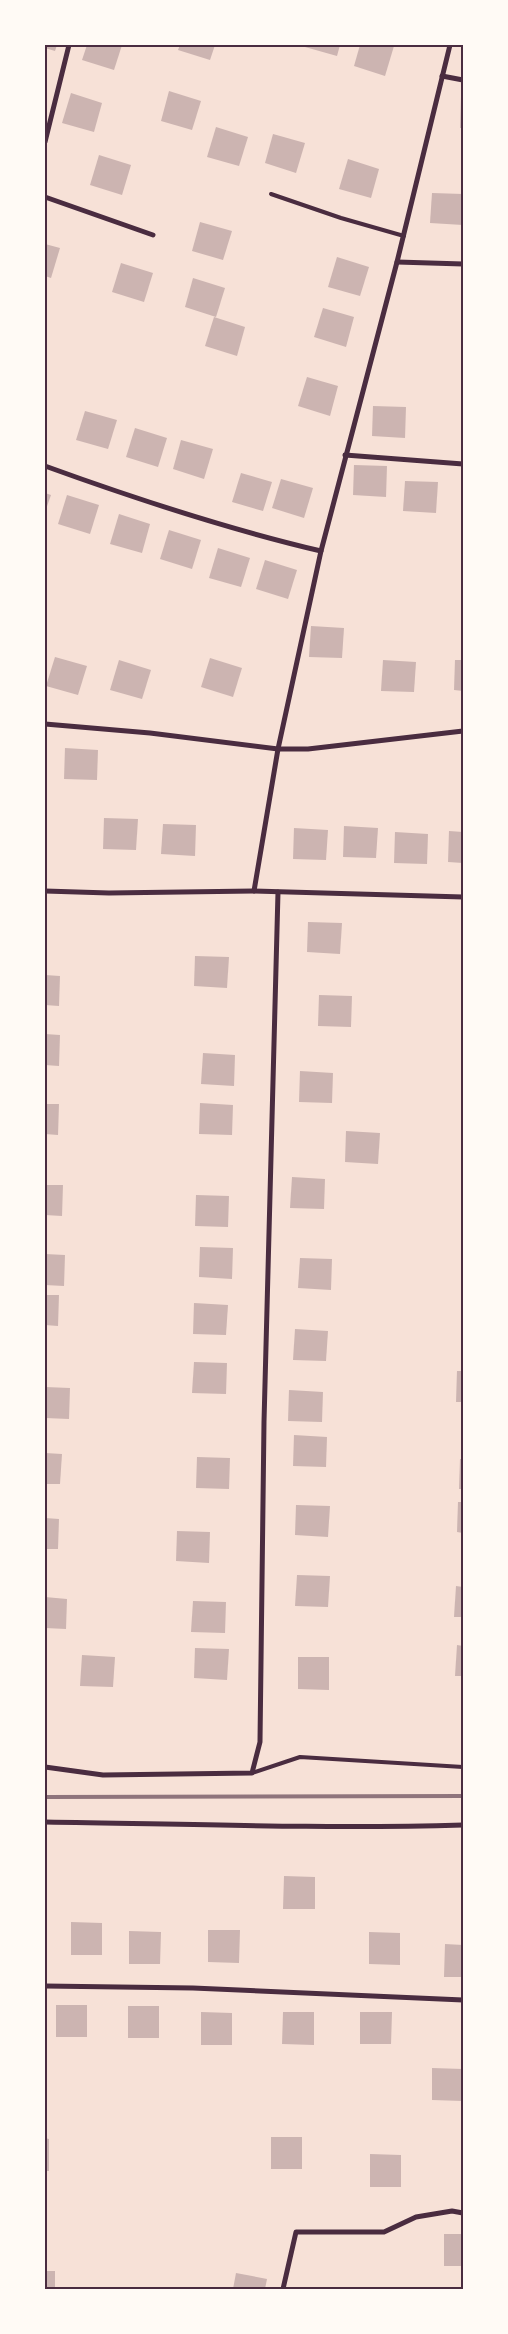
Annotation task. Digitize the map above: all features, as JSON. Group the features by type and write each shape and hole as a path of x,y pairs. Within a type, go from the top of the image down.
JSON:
{"street":[{"path":"45,142 69,45"},
{"path":"254,891 278,749 321,551 404,236 450,45"},
{"path":"442,76 463,80"},
{"path":"45,197 153,235"},
{"path":"397,262 463,264"},
{"path":"345,455 463,464"},
{"path":"45,466 146,502 259,536 321,551"},
{"path":"45,724 150,733 278,749 308,749 463,731"},
{"path":"45,891 109,894 254,891 463,897"},
{"path":"45,1767 103,1775 252,1773 260,1742 264,1422 278,892"},
{"path":"45,1822 96,1821 373,1827 463,1825"},
{"path":"45,1986 193,1988 463,2000"},
{"path":"283,2289 296,2232 384,2232 416,2217 452,2211 463,2213"}],"lane":[{"path":"271,194 342,218 404,236"},
{"path":"252,1773 300,1758 463,1767"}],"building":[{"path":"45,45 57,45 55,51 45,48"},
{"path":"87,45 122,45 114,70 82,60"},
{"path":"180,45 215,45 210,60 178,50"},
{"path":"306,45 340,45 337,56 305,47"},
{"path":"360,45 394,46 385,76 354,66"},
{"path":"169,91 201,101 192,130 161,121"},
{"path":"71,93 102,103 94,132 62,123"},
{"path":"461,97 463,97 463,128 460,128"},
{"path":"216,127 248,137 239,166 207,157"},
{"path":"273,134 305,143 296,173 265,163"},
{"path":"99,155 131,165 122,195 90,185"},
{"path":"348,159 379,169 371,198 339,189"},
{"path":"432,193 463,194 463,225 430,223"},
{"path":"200,222 232,231 223,260 192,251"},
{"path":"45,244 60,248 51,278 45,276"},
{"path":"337,257 369,267 360,296 328,287"},
{"path":"121,263 153,273 144,302 112,292"},
{"path":"193,278 225,288 216,317 185,307"},
{"path":"323,308 354,317 346,347 314,337"},
{"path":"214,317 245,327 237,356 205,346"},
{"path":"307,377 338,386 330,416 298,406"},
{"path":"373,406 406,407 405,438 372,436"},
{"path":"85,411 117,420 108,449 76,440"},
{"path":"135,428 167,438 158,467 126,457"},
{"path":"181,440 213,449 204,479 173,469"},
{"path":"354,465 387,466 386,497 353,495"},
{"path":"241,473 272,482 263,511 232,502"},
{"path":"281,479 313,488 304,518 272,508"},
{"path":"405,481 438,482 436,513 403,511"},
{"path":"45,493 51,495 45,512"},
{"path":"67,495 99,505 90,534 58,524"},
{"path":"119,514 150,524 142,553 110,544"},
{"path":"169,530 201,540 192,569 160,559"},
{"path":"218,548 250,558 241,587 209,578"},
{"path":"265,560 297,570 288,599 256,589"},
{"path":"311,626 344,628 342,658 309,657"},
{"path":"55,657 87,666 78,695 46,686"},
{"path":"210,658 242,668 233,697 201,687"},
{"path":"119,660 151,670 142,699 110,690"},
{"path":"383,660 416,662 414,692 381,691"},
{"path":"455,660 463,660 463,691 454,690"},
{"path":"65,748 98,750 97,780 64,779"},
{"path":"104,818 138,819 136,850 103,849"},
{"path":"163,824 196,825 195,856 161,854"},
{"path":"344,826 378,828 376,858 343,857"},
{"path":"294,828 328,830 326,860 293,859"},
{"path":"449,831 463,832 463,863 448,862"},
{"path":"395,832 428,834 427,864 394,863"},
{"path":"308,922 342,923 340,954 307,952"},
{"path":"195,956 229,957 227,988 194,986"},
{"path":"45,975 60,976 59,1006 45,1005"},
{"path":"319,995 352,996 351,1027 318,1026"},
{"path":"45,1034 60,1035 59,1066 45,1065"},
{"path":"203,1053 235,1055 234,1086 201,1084"},
{"path":"300,1071 333,1073 332,1103 299,1102"},
{"path":"200,1103 233,1105 232,1135 199,1134"},
{"path":"45,1104 59,1104 58,1135 45,1134"},
{"path":"346,1131 380,1133 378,1164 345,1162"},
{"path":"292,1177 325,1179 324,1209 290,1208"},
{"path":"45,1185 63,1185 62,1216 45,1215"},
{"path":"196,1195 229,1196 228,1227 195,1226"},
{"path":"200,1247 233,1248 232,1279 199,1277"},
{"path":"45,1254 65,1255 64,1286 45,1285"},
{"path":"300,1258 332,1259 331,1290 298,1288"},
{"path":"45,1295 59,1295 58,1326 45,1325"},
{"path":"194,1303 228,1305 226,1335 193,1334"},
{"path":"295,1329 328,1331 326,1361 293,1360"},
{"path":"194,1362 227,1363 226,1394 192,1393"},
{"path":"457,1371 463,1371 463,1402 456,1402"},
{"path":"45,1387 70,1388 69,1419 45,1418"},
{"path":"289,1390 323,1392 322,1422 288,1421"},
{"path":"294,1435 327,1437 326,1467 293,1466"},
{"path":"45,1453 62,1454 60,1484 45,1484"},
{"path":"197,1457 230,1458 229,1489 196,1488"},
{"path":"460,1459 463,1459 463,1489 459,1489"},
{"path":"458,1502 463,1502 463,1533 457,1532"},
{"path":"296,1505 330,1506 328,1537 295,1535"},
{"path":"45,1518 59,1519 58,1549 45,1549"},
{"path":"177,1531 210,1532 209,1563 176,1561"},
{"path":"297,1575 330,1576 328,1607 295,1606"},
{"path":"456,1586 463,1587 463,1617 454,1617"},
{"path":"45,1597 67,1599 66,1629 45,1628"},
{"path":"193,1601 226,1602 225,1633 191,1632"},
{"path":"457,1645 463,1646 463,1676 455,1676"},
{"path":"195,1648 229,1649 227,1680 194,1678"},
{"path":"82,1655 115,1657 113,1687 80,1686"},
{"path":"298,1657 329,1657 329,1690 298,1689"},
{"path":"284,1876 315,1877 315,1909 283,1909"},
{"path":"71,1922 102,1923 102,1955 71,1955"},
{"path":"208,1930 240,1930 239,1963 208,1962"},
{"path":"129,1931 161,1932 160,1964 129,1964"},
{"path":"369,1932 400,1933 400,1965 369,1964"},
{"path":"445,1944 463,1945 463,1977 444,1977"},
{"path":"56,2005 87,2005 87,2037 56,2037"},
{"path":"128,2006 159,2006 159,2038 128,2038"},
{"path":"201,2012 232,2013 232,2045 201,2045"},
{"path":"283,2012 314,2012 314,2045 282,2044"},
{"path":"360,2012 392,2012 391,2044 360,2044"},
{"path":"432,2068 463,2069 463,2101 432,2100"},
{"path":"271,2137 302,2137 302,2169 271,2169"},
{"path":"45,2138 49,2139 49,2171 45,2171"},
{"path":"370,2154 401,2155 401,2187 370,2187"},
{"path":"444,2234 463,2234 463,2266 444,2266"},
{"path":"45,2271 55,2271 55,2289 45,2289"},
{"path":"236,2273 267,2279 265,2289 233,2289"}],"railway":[{"path":"45,1797 463,1796"}]}
